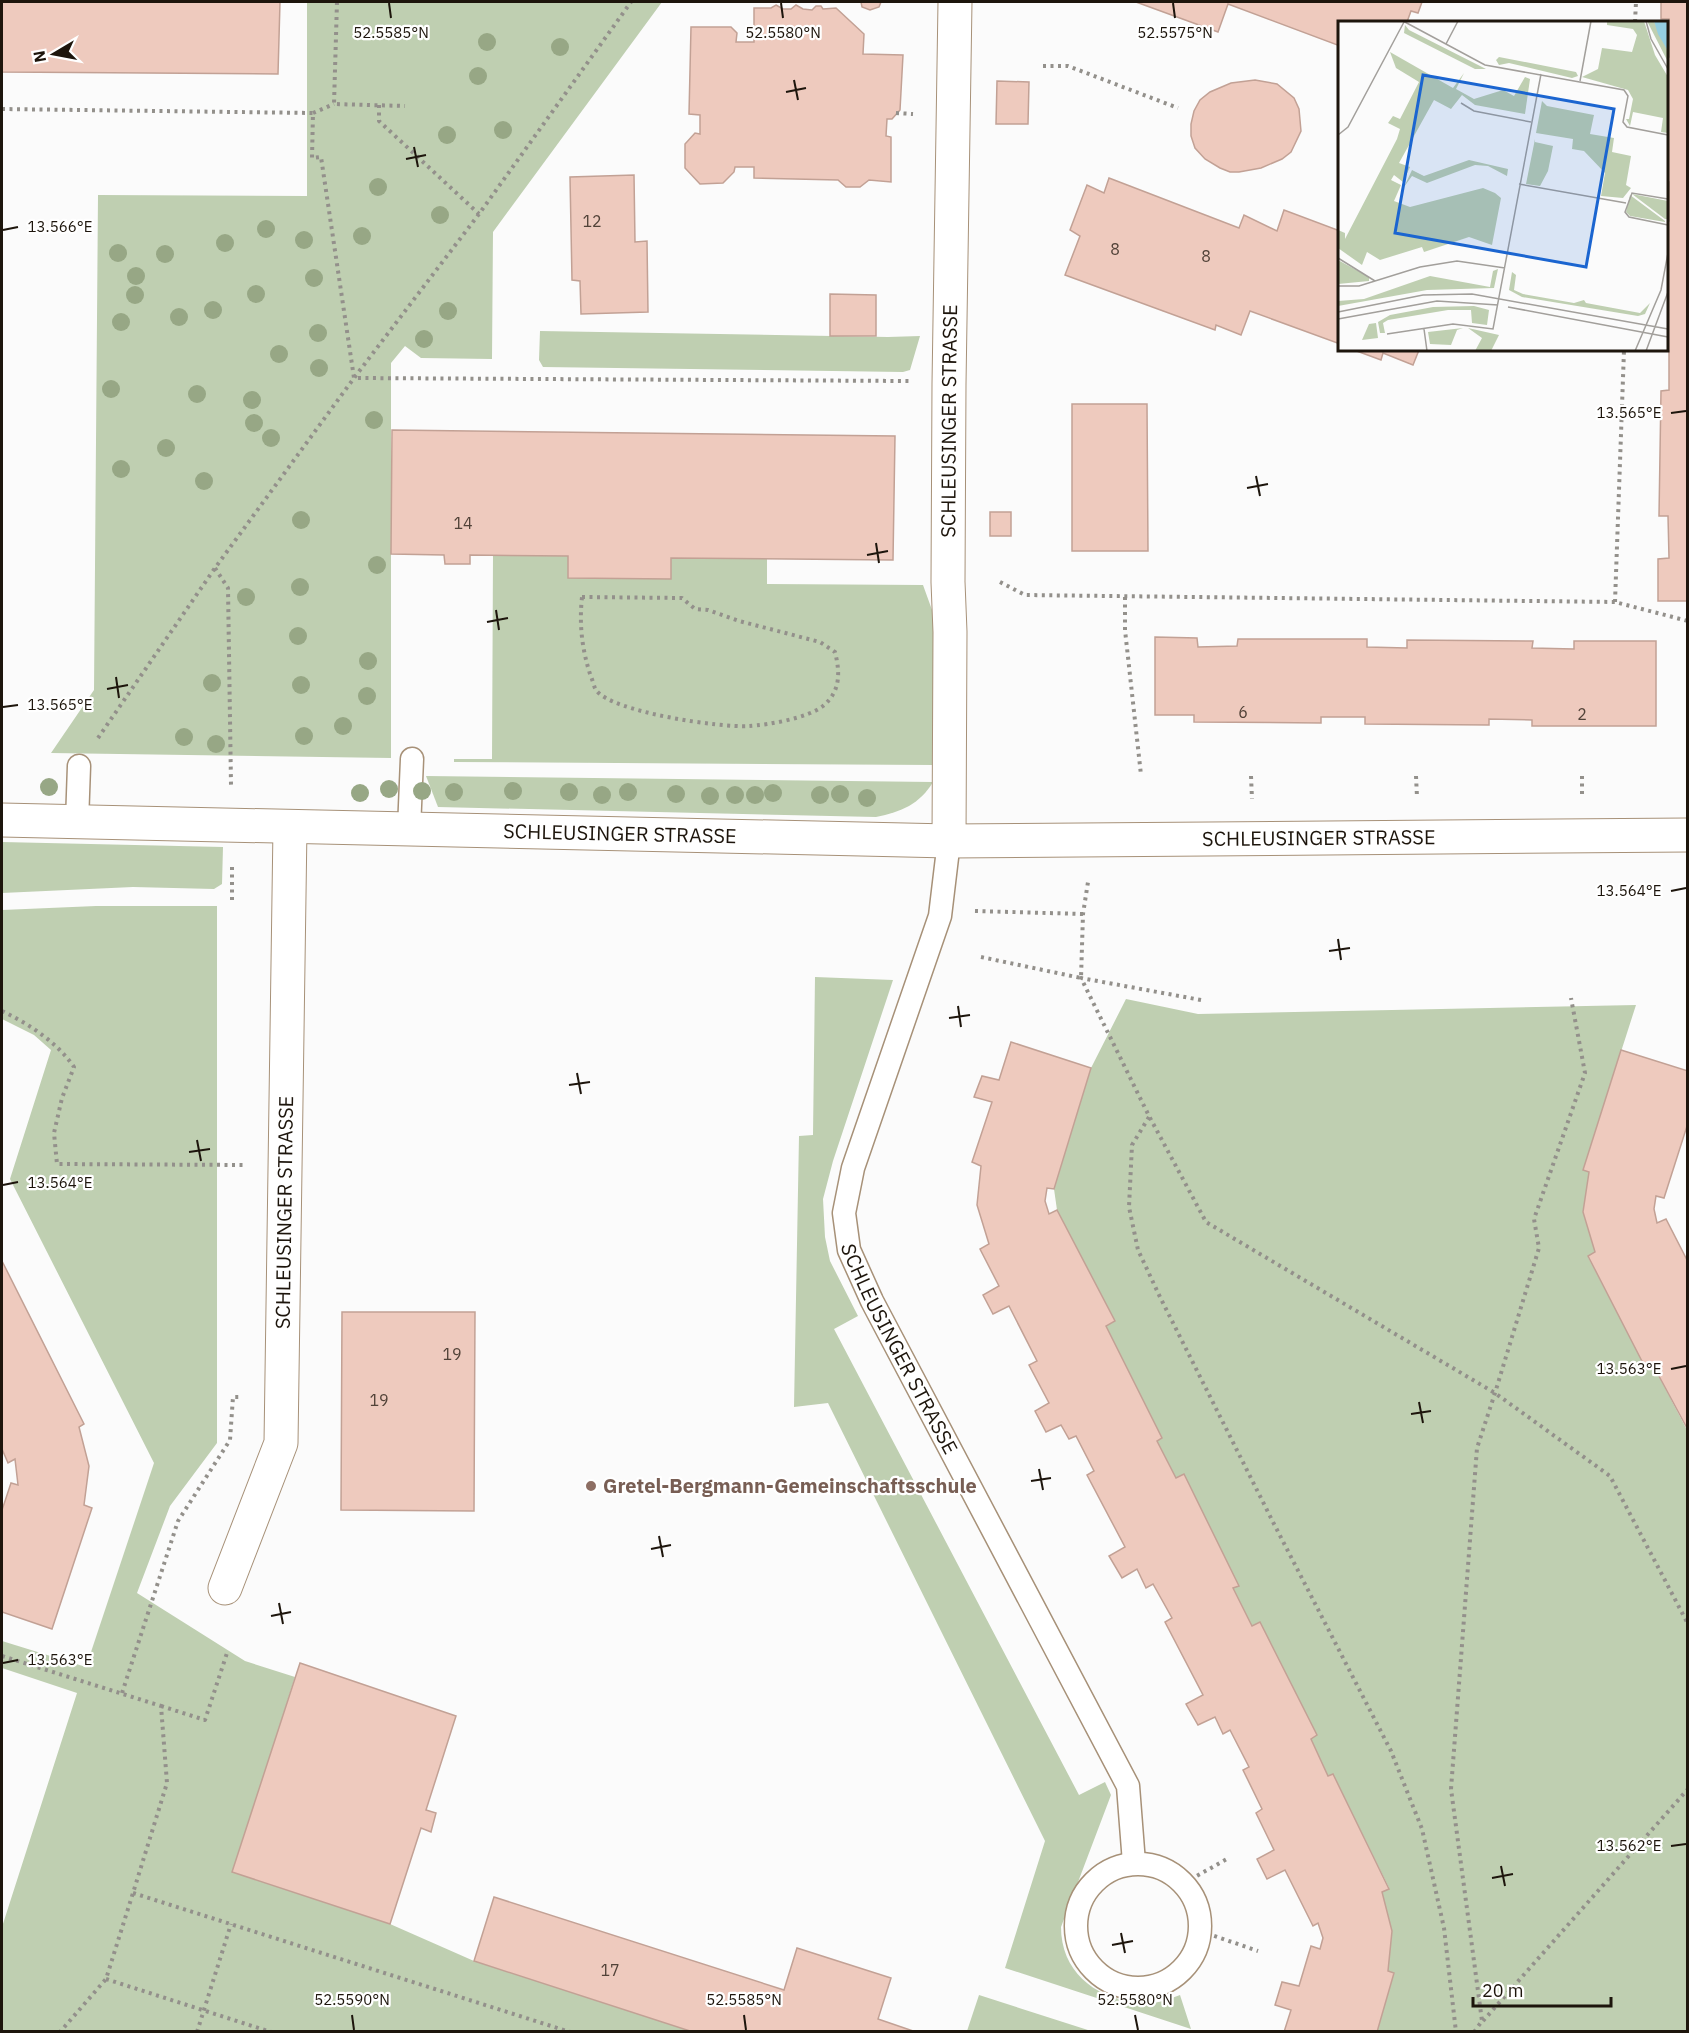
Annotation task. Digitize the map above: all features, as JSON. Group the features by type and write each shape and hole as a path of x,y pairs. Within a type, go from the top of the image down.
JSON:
{"street":[{"name":"SCHLEUSINGER STRASSE","path":"949,841 949,384 955,2"},
{"name":"SCHLEUSINGER STRASSE","path":"2,820 949,841 1688,835"},
{"name":"SCHLEUSINGER STRASSE","path":"225,1588 281,1443 290,827"}],"lane":[{"path":"409,829 411,759"},
{"path":"77,822 79,766"},
{"name":"SCHLEUSINGER STRASSE","path":"949,841 941,910 853,1168 844,1213 849,1250 872,1301 1128,1786 1134,1863"},
{"path":"1134,1863 1150,1864 1166,1869 1184,1884 1198,1906 1200,1931 1194,1953 1185,1967 1173,1978 1158,1985 1142,1988 1126,1987 1097,1972 1086,1960 1079,1945 1076,1929 1077,1913 1092,1884 1104,1874 1119,1866 1134,1863"}],"path":[{"path":"334,104 337,2"},
{"path":"79,766 215,568 354,378 479,214 631,2"},
{"path":"1635,21 1636,2"},
{"path":"1042,66 1068,66 1179,108"},
{"path":"2,109 313,114 334,104 405,106"},
{"path":"379,105 379,121 479,214"},
{"path":"313,114 312,158 321,157 354,378"},
{"path":"1615,602 1624,351"},
{"path":"354,378 915,381 949,384"},
{"path":"215,568 228,588 230,766"},
{"path":"1000,582 1025,595 1615,602 1688,621"},
{"path":"582,597 682,598 695,609 708,610 820,642 836,652 840,670 836,690 822,706 793,719 747,726 663,717 615,704 596,691 585,661 579,621 582,597"},
{"path":"1125,597 1125,630 1141,775"},
{"path":"1095,840 1083,914 1081,978 1149,1116 1206,1222 1495,1393 1610,1476 1688,1624"},
{"path":"941,910 1083,914"},
{"path":"981,957 1201,1000"},
{"path":"1482,2021 1452,1790 1477,1448 1539,1248 1534,1219 1585,1073 1570,998"},
{"path":"2,1011 25,1022 64,1053 74,1067 62,1098 54,1133 57,1164 285,1165"},
{"path":"1149,1116 1132,1145 1129,1207 1138,1250 1273,1522 1391,1751 1422,1829 1444,1928 1456,2031"},
{"path":"122,1693 178,1521 230,1440 233,1397"},
{"path":"2,1656 205,1720 227,1653"},
{"path":"60,2031 106,1979 133,1893 166,1783 161,1706"},
{"path":"1474,2031 1688,1789"},
{"path":"1184,1884 1227,1859"},
{"path":"133,1893 570,2031"},
{"path":"197,2031 231,1924"},
{"path":"1200,1931 1258,1951"},
{"path":"106,1979 271,2031"}],"green space":[{"path":"307,2 662,2 493,232 492,359 421,358 405,346 391,363 391,758 51,753 94,690 98,195 307,196"},
{"path":"540,331 920,336 910,370 903,372 543,367 539,360"},
{"path":"493,555 568,556 568,578 671,558 767,559 767,584 923,585 936,621 935,765 454,762 454,759 492,759"},
{"path":"426,776 933,782 922,796 909,806 894,813 876,817 438,807"},
{"path":"2,842 223,847 222,884 214,889 133,887 2,893"},
{"path":"96,906 217,906 217,1443 170,1506 137,1593 245,1661 295,1677 233,1872 390,1924 474,1961 693,2031 2,2031 2,1927 77,1693 2,1668 2,1641 86,1667 154,1463 10,1179 51,1050 34,1035 2,1019 2,910"},
{"path":"815,977 893,980 833,1161 823,1199 825,1237 830,1261 858,1316 834,1329 1079,1795 1105,1782 1111,1795 1061,1927 1062,1942 1073,1968 1093,1987 1119,1999 1151,2003 1180,1995 1191,2029 1005,1968 1045,1841 828,1403 794,1407 799,1136 813,1135"},
{"path":"1126,999 1198,1014 1636,1005 1583,1170 1589,1172 1583,1212 1595,1252 1588,1257 1646,1368 1653,1365 1687,1430 1687,2031 1377,2031 1394,1973 1388,1971 1382,1892 1389,1888 1333,1774 1328,1776 1311,1739 1316,1735 1252,1626 1233,1588 1238,1586 1184,1474 1176,1478 1157,1441 1162,1438 1106,1326 1115,1321 1057,1210 1054,1189 1091,1068"},
{"path":"979,1995 1091,2031 967,2031"}],"building":[{"path":"2,2 280,2 278,74 2,72"},
{"path":"861,2 881,2 879,7 870,10 862,7"},
{"path":"1136,2 1422,2 1418,13 1411,11 1407,21 1338,21 1338,45 1228,4 1218,32"},
{"path":"1661,2 1688,2 1688,601 1658,601 1658,559 1669,558 1668,516 1659,516 1661,391 1669,390 1669,19 1661,19"},
{"path":"776,5 783,9 791,9 796,5 812,10 816,6 821,6 823,9 836,8 864,34 863,54 903,55 900,110 892,119 887,119 886,136 891,137 891,182 869,180 860,187 846,187 838,180 754,178 754,167 735,167 734,172 723,183 700,184 685,168 685,144 695,133 700,134 700,115 689,114 691,27 731,27 737,33 736,42 754,42 754,8 771,8"},
{"path":"1255,80 1277,84 1294,98 1299,109 1301,131 1291,152 1282,159 1261,168 1230,172 1205,159 1195,148 1191,136 1194,111 1200,100 1210,92 1231,83"},
{"path":"997,81 1029,82 1028,124 996,124"},
{"path":"634,175 635,242 647,241 648,312 581,314 580,281 572,280 570,177"},
{"path":"1109,178 1239,228 1244,215 1277,231 1284,210 1338,230 1338,343 1250,311 1241,335 1216,325 1215,330 1065,275 1080,236 1070,230 1087,185 1104,193"},
{"path":"830,294 876,295 876,336 830,336"},
{"path":"1357,351 1419,351 1413,365 1383,353 1381,360"},
{"path":"1072,404 1147,404 1148,551 1072,551"},
{"path":"392,430 895,436 893,560 671,558 671,579 568,578 568,556 470,555 470,564 445,564 444,555 391,554"},
{"path":"990,512 1011,512 1011,536 990,536"},
{"path":"1155,637 1197,638 1198,647 1237,646 1238,639 1367,639 1367,647 1407,648 1407,640 1533,641 1532,648 1574,649 1574,641 1656,641 1656,726 1532,726 1532,720 1489,719 1489,725 1365,724 1365,717 1321,717 1321,723 1194,722 1194,715 1155,715"},
{"path":"1011,1042 1091,1068 1054,1189 1047,1188 1045,1201 1049,1214 1057,1210 1115,1321 1106,1326 1162,1438 1157,1441 1176,1478 1184,1474 1239,1586 1233,1588 1252,1626 1260,1622 1317,1735 1311,1739 1328,1776 1333,1774 1389,1889 1382,1892 1392,1931 1388,1971 1394,1973 1377,2032 1284,2032 1291,2010 1275,2005 1282,1982 1299,1986 1311,1946 1320,1949 1323,1938 1318,1923 1313,1926 1285,1870 1267,1879 1257,1859 1274,1850 1256,1813 1262,1809 1243,1770 1249,1767 1230,1730 1223,1734 1215,1717 1198,1725 1186,1704 1203,1695 1165,1622 1172,1618 1153,1584 1146,1588 1137,1569 1122,1578 1109,1556 1125,1547 1087,1475 1094,1471 1076,1436 1069,1439 1061,1425 1046,1432 1035,1411 1049,1403 1029,1365 1037,1361 1009,1306 993,1314 983,1295 999,1286 980,1249 989,1244 977,1205 981,1166 972,1162 992,1102 974,1097 982,1076 999,1080"},
{"path":"1621,1050 1688,1071 1688,1123 1664,1198 1656,1196 1654,1209 1657,1223 1666,1219 1688,1262 1688,1430 1653,1365 1646,1369 1588,1256 1595,1252 1583,1212 1589,1172 1583,1170"},
{"path":"2,1261 84,1424 79,1427 89,1466 84,1505 92,1508 52,1629 2,1612 2,1510 11,1483 18,1485 15,1459 8,1463 2,1449"},
{"path":"342,1312 475,1312 474,1511 341,1510"},
{"path":"300,1663 456,1716 426,1810 436,1813 431,1832 421,1828 390,1924 232,1872"},
{"path":"494,1897 784,1990 797,1948 891,1978 878,2019 916,2032 693,2032 474,1961"}],"place":[{"name":"Gretel-Bergmann-Gemeinschaftsschule","path":"591,1486"}]}
